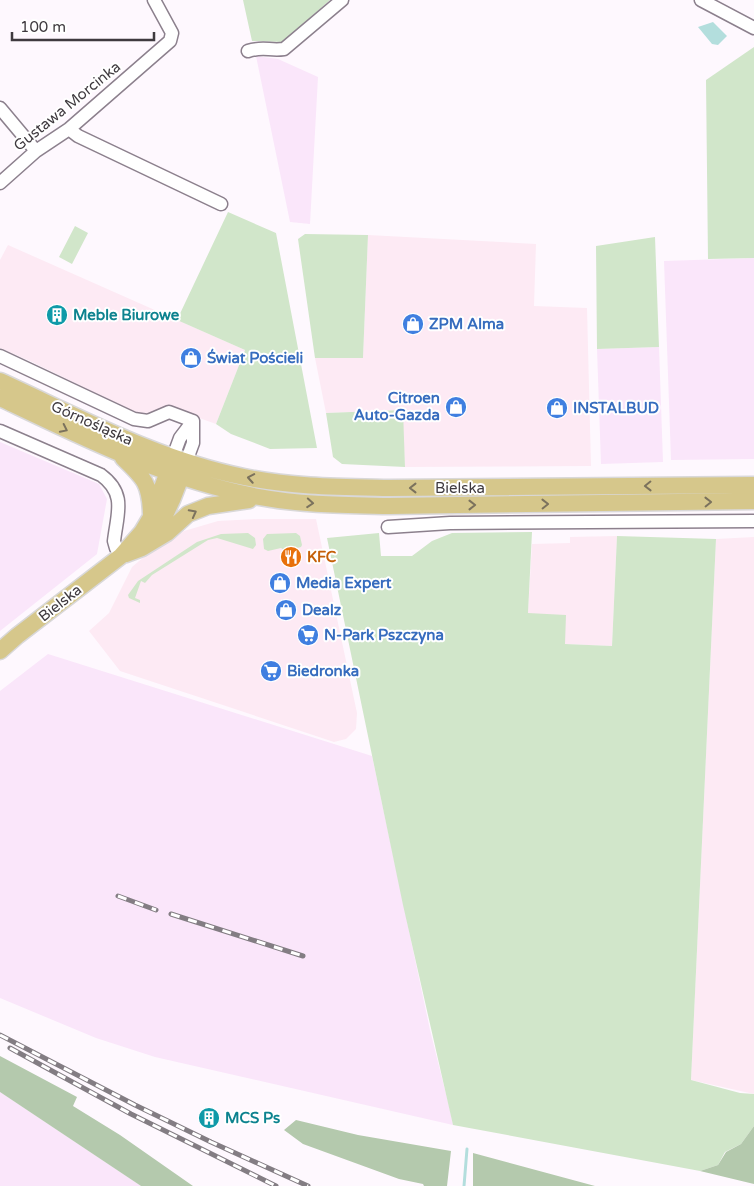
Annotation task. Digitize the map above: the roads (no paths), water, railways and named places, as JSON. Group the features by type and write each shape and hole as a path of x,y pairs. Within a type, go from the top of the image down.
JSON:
{"main road":[{"name":"Górnośląska","path":"0,381 114,433 177,467"},
{"name":"Górnośląska","path":"0,398 118,453 177,467"},
{"path":"118,453 145,480 149,493 151,517"},
{"name":"Bielska","path":"177,467 224,472 266,481 343,487 497,488 754,484"},
{"name":"Bielska","path":"177,467 213,487 262,498 341,505 754,501"},
{"name":"Bielska","path":"0,651 120,556 142,532 177,467"},
{"path":"153,540 172,500 177,467"},
{"name":"Bielska","path":"120,556 142,548 167,533 188,514 208,506 262,498"}],"street":[{"name":"Gustawa Morcinka","path":"0,183 36,151 69,129 170,41 172,33 154,0"},
{"path":"248,51 260,48 284,50 342,0"},
{"path":"701,0 754,28"},
{"path":"0,108 36,151"},
{"path":"69,129 78,136 221,204"},
{"path":"0,356 134,419 148,421 169,412 194,421 180,438 177,467"},
{"path":"0,430 101,475 110,482 119,498 114,541 120,556"},
{"path":"388,527 450,523 754,522"}],"water":[{"path":"713,22 727,36 718,45 712,44 698,27"}],"waterway":[{"path":"464,1186 467,1149"}],"railway":[{"path":"118,896 156,910"},
{"path":"171,914 303,956"},
{"path":"0,1035 135,1105 308,1186"},
{"path":"10,1048 131,1114 276,1186"}],"place":[{"name":"Meble Biurowe","path":"57,315"},
{"name":"ZPM Alma","path":"413,324"},
{"name":"Świat Pościeli","path":"191,358"},
{"name":"Citroen Auto-Gazda","path":"456,407"},
{"name":"INSTALBUD","path":"557,408"},
{"name":"KFC","path":"291,557"},
{"name":"Media Expert","path":"280,583"},
{"name":"Dealz","path":"286,610"},
{"name":"N-Park Pszczyna","path":"308,635"},
{"name":"Biedronka","path":"271,671"},
{"name":"MCS Ps","path":"209,1118"}]}
